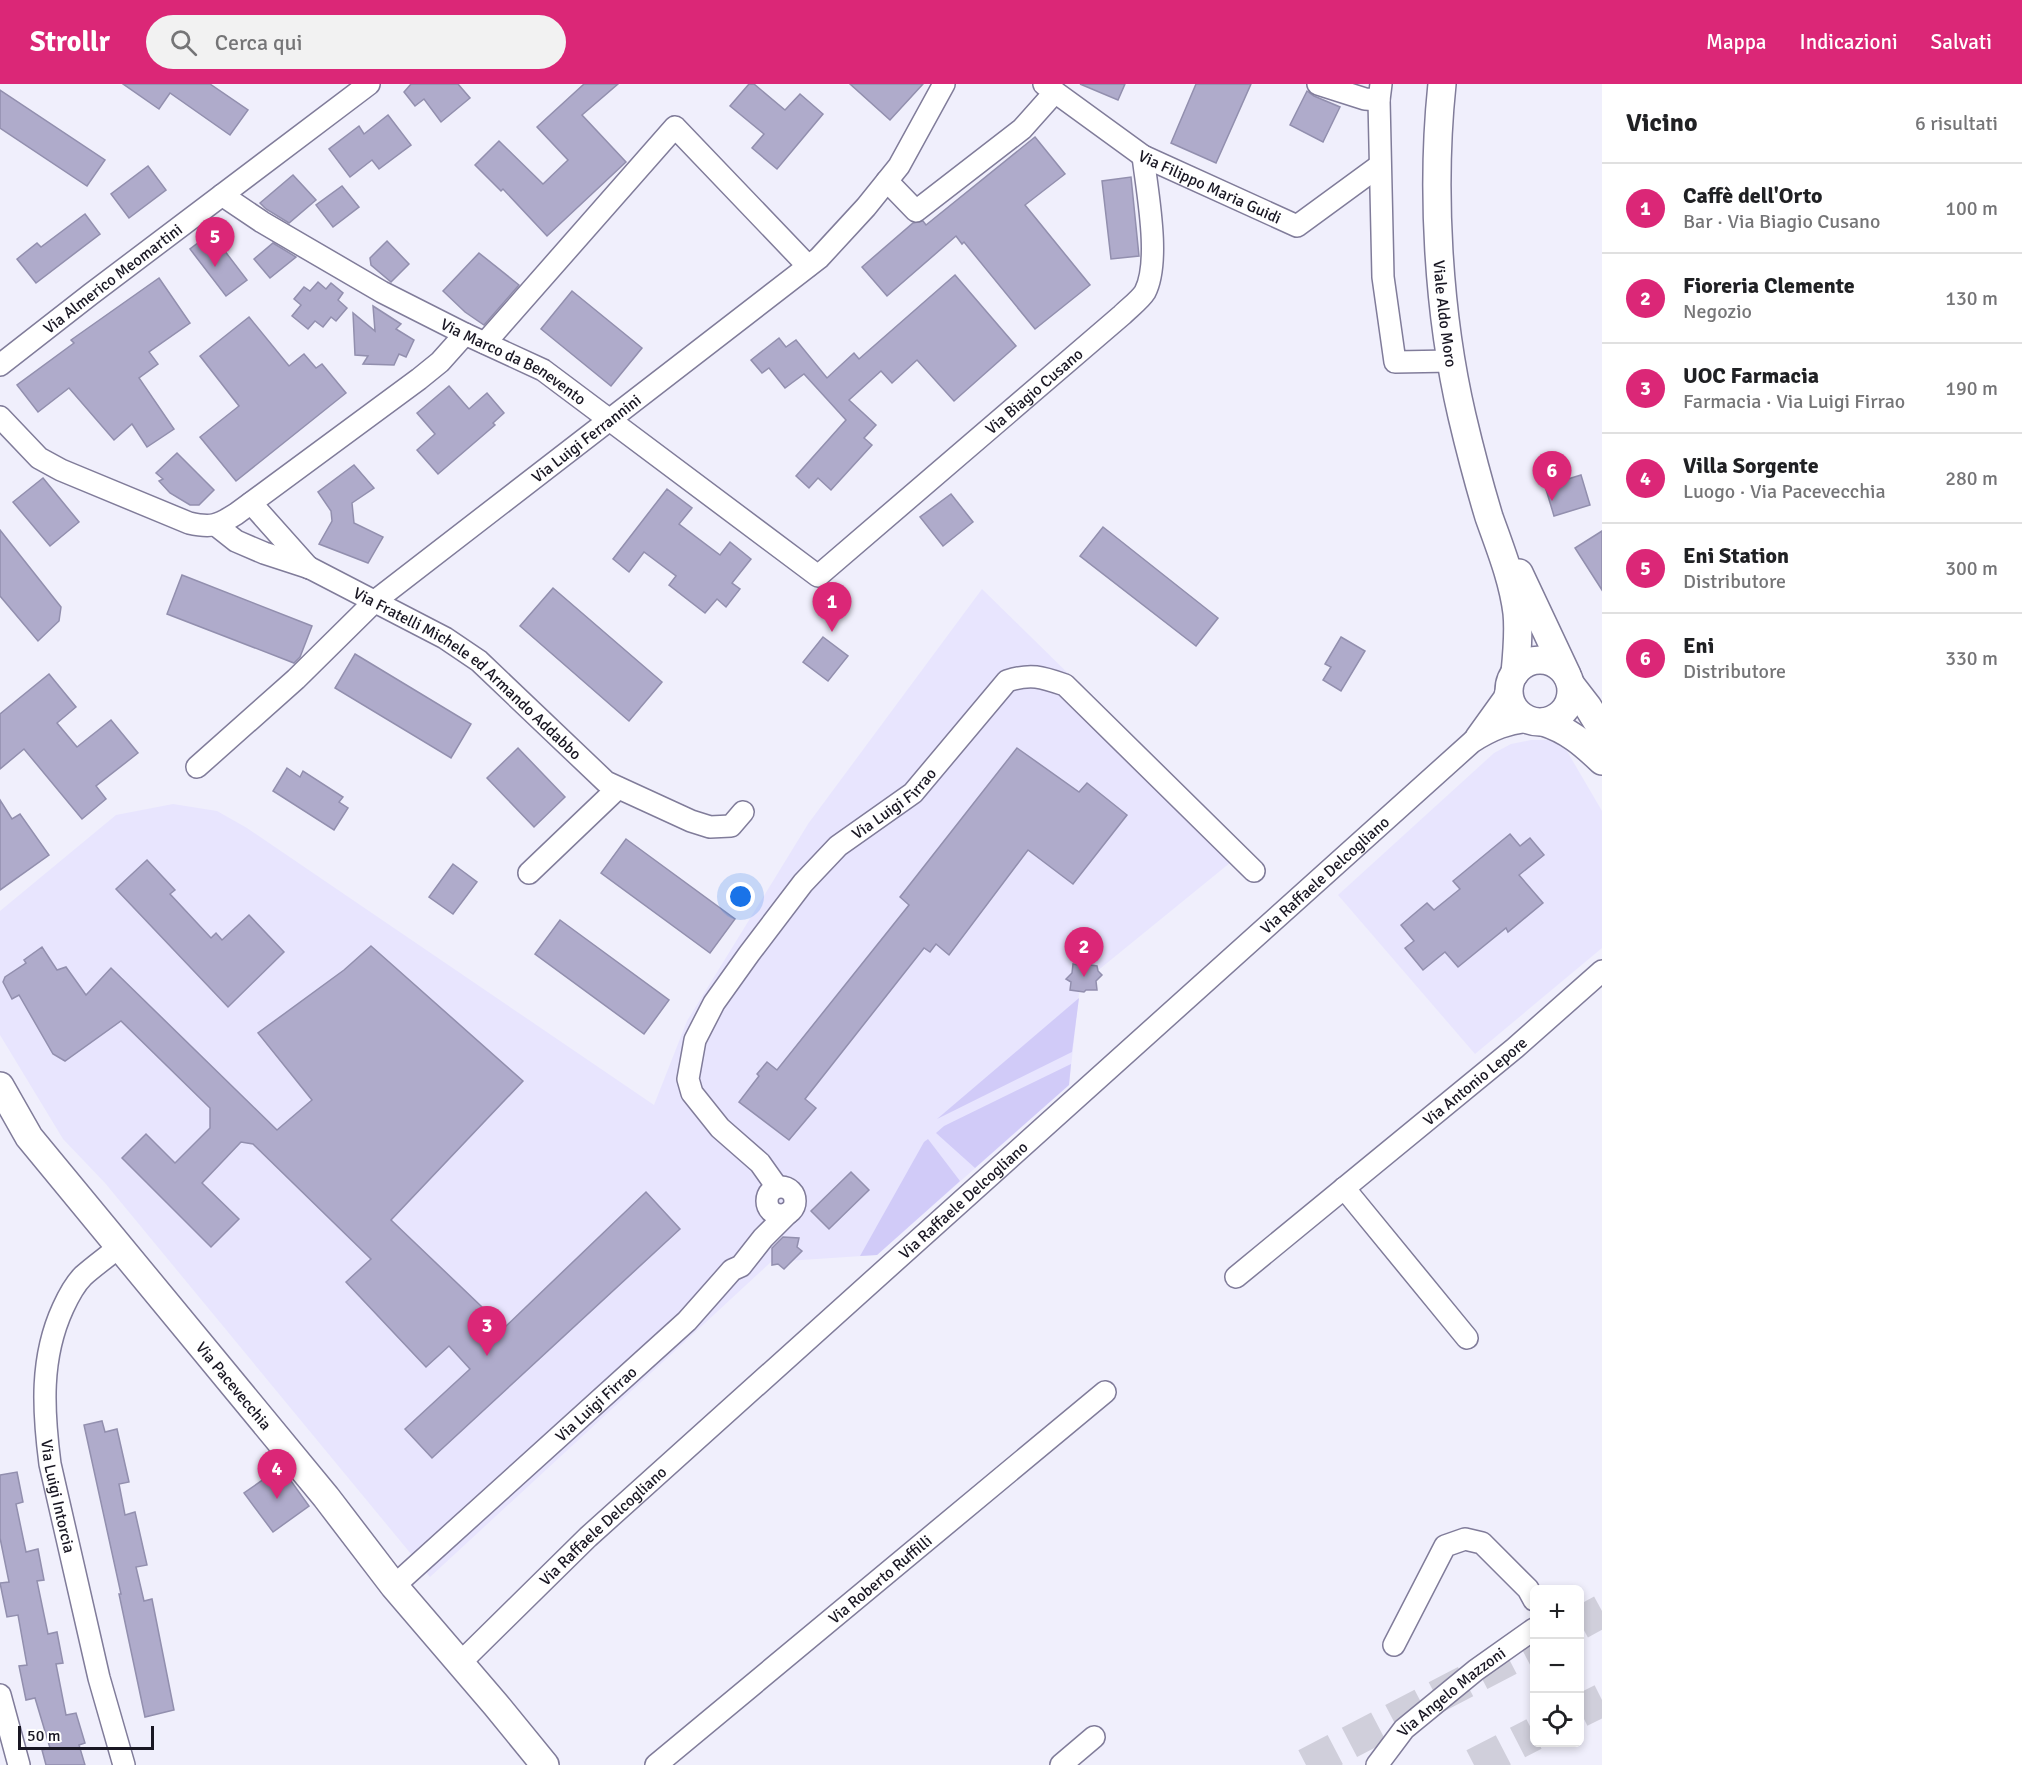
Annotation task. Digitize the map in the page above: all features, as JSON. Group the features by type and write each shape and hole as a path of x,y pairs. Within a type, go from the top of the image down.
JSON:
{"street":[{"name":"Via Almerico Meomartini","path":"0,365 369,84"},
{"name":"Via Luigi Ferrannini","path":"197,767 296,679 375,601 819,258 866,207 899,166 944,84"},
{"path":"1318,84 1365,99 1380,92 1379,166 1383,277 1395,362 1452,361"},
{"name":"Viale Aldo Moro","path":"1442,84 1438,117 1437,215 1446,328 1464,424 1482,495 1511,584 1517,613 1509,692 1511,702 1523,717 1562,728 1602,761"},
{"path":"887,181 916,211 1022,129 1050,88"},
{"name":"Via Filippo Maria Guidi","path":"1050,88 1143,156 1297,226 1379,166"},
{"path":"485,343 675,126 808,266"},
{"name":"Via Biagio Cusano","path":"818,576 1122,315 1144,293 1152,269 1150,212 1143,156"},
{"name":"Via Marco da Benevento","path":"222,195 262,222 382,291 465,334 543,370 818,576"},
{"path":"217,526 419,379 440,362 465,334"},
{"name":"Via Fratelli Michele ed Armando Addabbo","path":"0,417 39,458 61,470 189,523 217,526 236,541 310,568 445,638 479,661 606,783 691,821 710,827 731,825 743,812"},
{"name":"Via Fratelli Michele ed Armando Addabbo","path":"251,503 310,568"},
{"name":"Viale Aldo Moro","path":"1496,536 1513,560 1569,680"},
{"name":"Viale Aldo Moro","path":"1512,677 1522,666 1531,661 1551,662 1560,667 1602,730"},
{"name":"Via Luigi Firrao","path":"394,1586 687,1321 732,1270 741,1266 763,1238 794,1206 795,1197 786,1188 777,1187 760,1163 720,1128 692,1093 688,1079 695,1040 714,1003 803,883 838,846 914,793 1007,681 1022,676 1039,676 1065,686 1254,871"},
{"name":"Via Raffaele Delcogliano","path":"1472,742 1504,698 1512,677"},
{"path":"1538,722 1553,720 1562,714 1571,695 1569,680"},
{"name":"Via Raffaele Delcogliano","path":"460,1663 588,1537 1472,742 1488,732 1517,722 1538,722"},
{"path":"529,873 618,788"},
{"name":"Via Antonio Lepore","path":"1236,1277 1515,1048 1602,971"},
{"name":"Via Pacevecchia","path":"0,1086 29,1137 326,1497 394,1586 544,1765"},
{"path":"1344,1188 1467,1338"},
{"name":"Via Luigi Intorcia","path":"119,1247 82,1277 69,1296 54,1329 47,1360 44,1393 50,1464 99,1678 124,1765"},
{"name":"Via Roberto Ruffilli","path":"656,1765 1105,1392"},
{"path":"1394,1645 1445,1546 1465,1539 1482,1543 1530,1592"},
{"name":"Via Angelo Mazzoni","path":"1377,1765 1404,1729 1476,1670 1530,1632"},
{"path":"0,1695 19,1765"},
{"path":"1061,1765 1094,1737"}],"shaded area":[{"path":"982,589 1247,849 1080,985 1069,1085 877,1255 771,1262 430,1577 105,1183 63,1139 0,1035 0,911 116,815 173,804 217,811 247,828 654,1105 687,1021 808,824"},
{"path":"1531,740 1548,740 1564,746 1602,811 1602,948 1475,1054 1338,895 1494,753 1511,744"},
{"path":"1079,998 1072,1052 937,1119"},
{"path":"1071,1064 1069,1085 975,1168 936,1133 944,1126"},
{"path":"928,1139 960,1181 877,1255 860,1256 924,1142"}],"building":[{"path":"123,84 210,84 248,110 230,135 170,93 159,109"},
{"path":"411,84 458,84 470,98 441,122 424,99 415,106 404,92"},
{"path":"584,84 618,84 582,115 626,162 547,236 503,189 501,191 475,165 499,141 543,184 568,160 537,127"},
{"path":"749,84 754,84 785,110 800,94 823,114 777,169 752,148 764,134 730,106"},
{"path":"850,84 923,84 890,120"},
{"path":"1080,84 1125,84 1118,100"},
{"path":"1196,84 1251,84 1216,163 1171,143"},
{"path":"0,90 105,160 87,186 0,128"},
{"path":"1307,91 1340,107 1323,142 1290,125"},
{"path":"388,115 411,145 379,169 372,160 350,177 329,149 359,126 364,134"},
{"path":"1035,137 1065,174 1025,205 1090,285 1035,329 964,242 962,244 956,236 887,296 862,267 913,223 923,221 926,225"},
{"path":"148,166 166,190 129,218 111,194"},
{"path":"293,175 316,200 289,223 260,203"},
{"path":"1131,177 1139,256 1111,259 1102,181"},
{"path":"342,186 359,207 333,227 316,205"},
{"path":"85,214 100,234 36,283 17,259 37,243 41,247"},
{"path":"211,233 247,280 226,296 190,249"},
{"path":"387,241 409,264 391,282 371,265 370,258"},
{"path":"273,243 296,257 270,278 254,259"},
{"path":"479,253 519,285 484,325 465,312 443,291"},
{"path":"955,275 1016,346 954,401 917,360 892,383 881,371 849,400 876,425 864,438 872,445 831,490 818,478 809,488 796,476 846,420 804,374 785,388 769,368 762,373 751,360 779,338 786,347 796,340 827,378 854,353 859,359"},
{"path":"159,278 190,323 149,352 158,364 139,378 174,429 147,447 132,424 114,440 69,388 38,412 17,385 74,343 71,340"},
{"path":"318,282 326,289 331,283 343,293 338,300 347,308 336,321 331,317 323,327 315,321 308,329 292,316 301,305 294,299 304,287 310,291"},
{"path":"572,291 642,348 611,386 541,329"},
{"path":"373,306 401,324 396,329 414,340 406,357 399,354 394,365 363,364 368,356 355,355 353,313 375,331"},
{"path":"249,317 289,366 304,354 316,368 322,364 346,393 236,481 200,437 239,406 200,356"},
{"path":"449,386 469,409 487,393 504,413 493,423 495,425 438,474 417,450 435,434 417,413"},
{"path":"177,453 214,490 199,505 190,505 170,493 159,481 163,479 156,473"},
{"path":"354,465 374,488 352,503 354,523 383,537 368,563 319,544 332,521 331,511 318,492"},
{"path":"1581,475 1590,505 1554,516 1545,486"},
{"path":"43,478 79,522 50,546 13,502"},
{"path":"667,489 692,508 679,524 720,555 730,542 751,559 732,583 740,589 726,607 717,599 705,613 669,585 676,576 644,552 629,572 613,559"},
{"path":"951,494 973,522 943,546 920,517"},
{"path":"1103,527 1218,618 1196,646 1080,556"},
{"path":"0,530 61,607 59,621 38,641 0,596"},
{"path":"1602,531 1602,590 1575,548"},
{"path":"182,575 312,626 300,657 294,663 167,614"},
{"path":"553,588 662,682 629,721 520,626"},
{"path":"823,637 848,656 828,681 803,662"},
{"path":"1341,637 1365,651 1341,691 1323,680 1331,667 1325,664"},
{"path":"355,654 471,724 451,758 335,688"},
{"path":"49,674 76,707 57,723 77,747 111,720 138,753 96,786 106,799 82,819 24,749 0,769 0,714"},
{"path":"518,748 565,797 534,827 487,778"},
{"path":"1017,748 1079,792 1087,783 1127,815 1073,884 1028,850 949,955 936,944 930,952 924,948 805,1099 816,1108 789,1140 739,1102 767,1062 777,1070 909,905 900,897"},
{"path":"287,768 300,777 303,771 343,797 339,802 348,808 334,830 273,791"},
{"path":"0,800 12,819 20,814 49,855 0,890"},
{"path":"1510,834 1520,846 1530,838 1544,855 1519,875 1543,903 1508,932 1506,928 1458,967 1445,952 1423,970 1405,948 1414,941 1401,925 1427,903 1434,910 1460,889 1453,881"},
{"path":"626,839 735,919 710,953 601,873"},
{"path":"147,860 175,890 170,894 211,938 216,933 222,940 249,915 284,952 228,1007 116,889"},
{"path":"453,864 477,882 453,914 429,897"},
{"path":"560,920 669,1000 644,1034 535,954"},
{"path":"371,946 523,1081 391,1220 504,1328 646,1192 680,1229 432,1458 405,1429 470,1369 449,1346 426,1367 346,1282 371,1259 253,1144 241,1142 202,1183 239,1219 211,1247 122,1158 146,1134 175,1163 210,1128 210,1108 121,1021 65,1061 53,1054 19,995 12,999 3,982 5,977 26,963 24,960 42,947 57,970 66,967 86,995 111,968 277,1130 312,1100 258,1033 344,970"},
{"path":"1087,960 1091,965 1097,966 1102,975 1096,981 1097,990 1084,992 1070,990 1071,982 1066,979 1072,973 1073,964 1083,966"},
{"path":"851,1172 869,1190 829,1229 811,1211"},
{"path":"783,1237 799,1238 797,1247 802,1251 784,1269 778,1264 772,1265 772,1248"},
{"path":"102,1421 105,1432 117,1429 129,1482 119,1484 125,1515 135,1512 147,1565 136,1567 144,1601 152,1599 174,1710 145,1717 84,1425"},
{"path":"281,1467 309,1506 273,1532 244,1493"},
{"path":"17,1472 23,1502 16,1504 26,1552 38,1549 44,1580 37,1581 48,1634 57,1632 63,1663 56,1664 66,1715 76,1713 85,1743 79,1745 85,1765 46,1765 42,1750 50,1748 35,1698 26,1700 19,1666 27,1665 18,1615 7,1617 0,1583 9,1582 0,1538 0,1475"}],"tunnel":[{"path":"1584,1621 1602,1611"},
{"path":"1306,1765 1530,1648"},
{"path":"1584,1709 1602,1700"},
{"path":"1474,1765 1530,1736"}],"place":[{"name":"Eni Station","path":"215,267"},
{"name":"Eni","path":"1552,501"},
{"name":"Caffè dell'Orto","path":"832,632"},
{"name":"Fioreria Clemente","path":"1084,977"},
{"name":"UOC Farmacia","path":"487,1356"},
{"name":"Villa Sorgente","path":"277,1499"}]}
